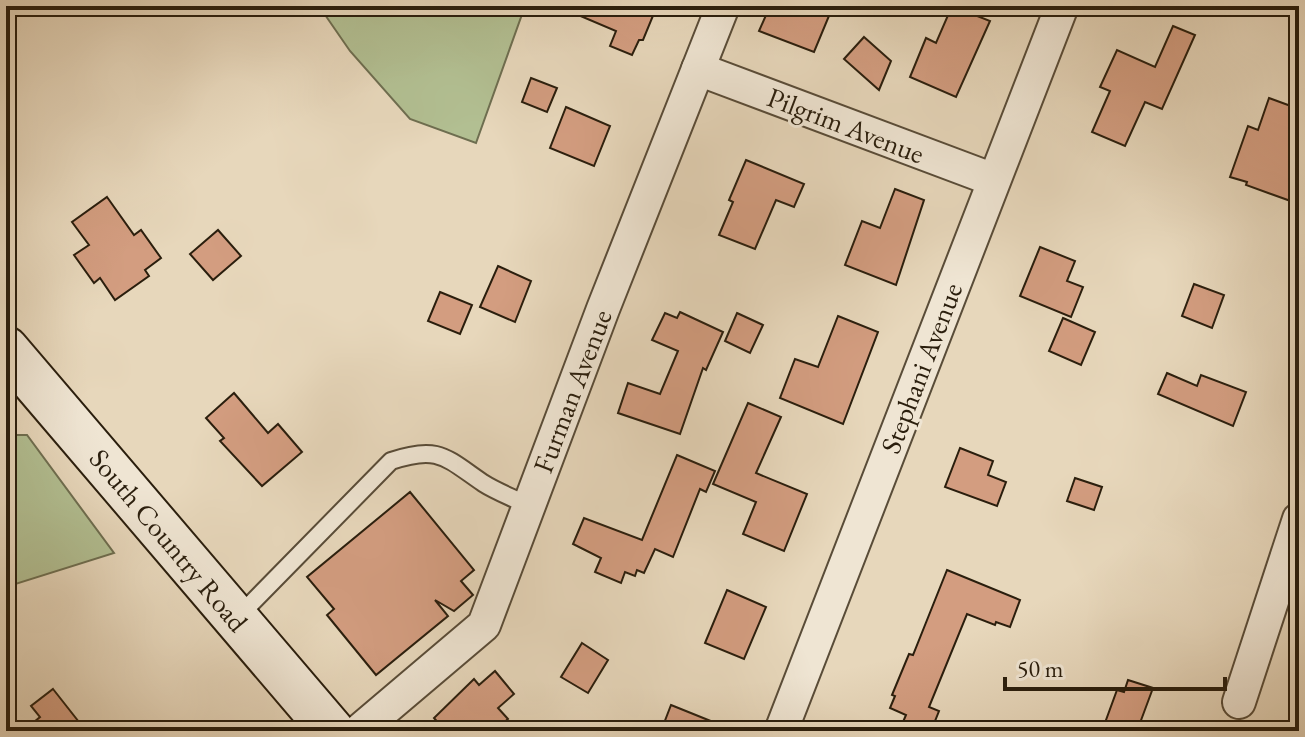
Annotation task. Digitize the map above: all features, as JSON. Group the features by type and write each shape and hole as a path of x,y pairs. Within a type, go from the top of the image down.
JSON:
{"main road":[{"name":"South Country Road","path":"6,349 330,728"}],"street":[{"name":"Furman Avenue","path":"330,728 484,625 603,309 723,6"},
{"name":"Stephani Avenue","path":"781,731 1062,6"},
{"name":"Pilgrim Avenue","path":"698,69 994,180"},
{"path":"1239,702 1299,519"}],"lane":[{"path":"236,619 391,461 429,452 443,456 486,485 529,506"}],"green space":[{"path":"314,6 525,6 476,143 410,119 350,51 321,9"},
{"path":"6,435 27,435 114,553 6,587"}],"building":[{"path":"557,6 657,6 643,40 639,40 632,55 610,46 616,31"},
{"path":"770,6 818,6 831,11 814,52 759,31"},
{"path":"952,6 990,21 956,97 910,77 926,38 936,43"},
{"path":"1173,26 1195,35 1162,109 1145,102 1125,146 1092,132 1110,91 1100,87 1117,50 1155,67"},
{"path":"864,37 891,61 879,90 844,59"},
{"path":"531,78 557,88 547,112 522,102"},
{"path":"1269,98 1299,109 1299,204 1230,177 1248,126 1258,130"},
{"path":"566,107 610,126 594,166 550,148"},
{"path":"746,160 804,184 794,207 776,200 755,249 719,235 733,202 729,200"},
{"path":"895,189 924,200 896,285 845,265 862,221 880,228"},
{"path":"107,197 134,235 141,230 161,258 145,270 149,276 115,300 100,278 94,283 74,255 89,245 72,222"},
{"path":"218,230 241,256 213,280 190,254"},
{"path":"1040,247 1075,261 1067,281 1083,287 1071,317 1020,296"},
{"path":"498,266 531,281 515,322 480,307"},
{"path":"1194,284 1224,295 1212,328 1182,316"},
{"path":"440,292 472,305 460,334 428,321"},
{"path":"680,312 723,332 706,370 703,368 680,434 618,413 628,383 660,394 678,351 652,340 665,313 677,318"},
{"path":"737,313 763,325 750,353 725,341"},
{"path":"838,316 878,332 843,424 780,398 795,359 818,367"},
{"path":"1063,318 1095,332 1081,365 1049,351"},
{"path":"1167,373 1197,386 1201,375 1246,392 1233,426 1158,394"},
{"path":"234,393 268,433 278,424 302,452 262,486 220,441 224,438 206,418"},
{"path":"748,403 781,417 756,473 807,494 784,551 743,534 756,502 713,484"},
{"path":"960,448 993,461 988,475 1006,482 997,506 945,487"},
{"path":"677,455 715,471 706,492 700,489 673,557 655,549 644,573 637,570 635,576 625,572 621,583 595,572 601,558 573,544 584,518 642,540"},
{"path":"1075,478 1102,487 1094,510 1067,501"},
{"path":"410,492 474,570 461,581 473,595 454,611 435,600 448,616 376,675 327,615 334,609 307,577"},
{"path":"947,570 1020,600 1010,627 996,622 995,625 967,614 929,707 939,711 931,731 924,731 903,722 906,715 890,708 895,696 892,695 909,654 913,655"},
{"path":"727,590 766,607 744,659 705,643"},
{"path":"582,643 608,660 588,693 561,677"},
{"path":"495,671 514,694 498,708 508,719 494,731 445,731 434,718 474,679 479,685"},
{"path":"1128,680 1153,688 1137,731 1102,731 1117,690 1124,692"},
{"path":"53,689 86,731 23,731 40,717 31,706"},
{"path":"671,705 733,730 733,731 661,731"}]}
